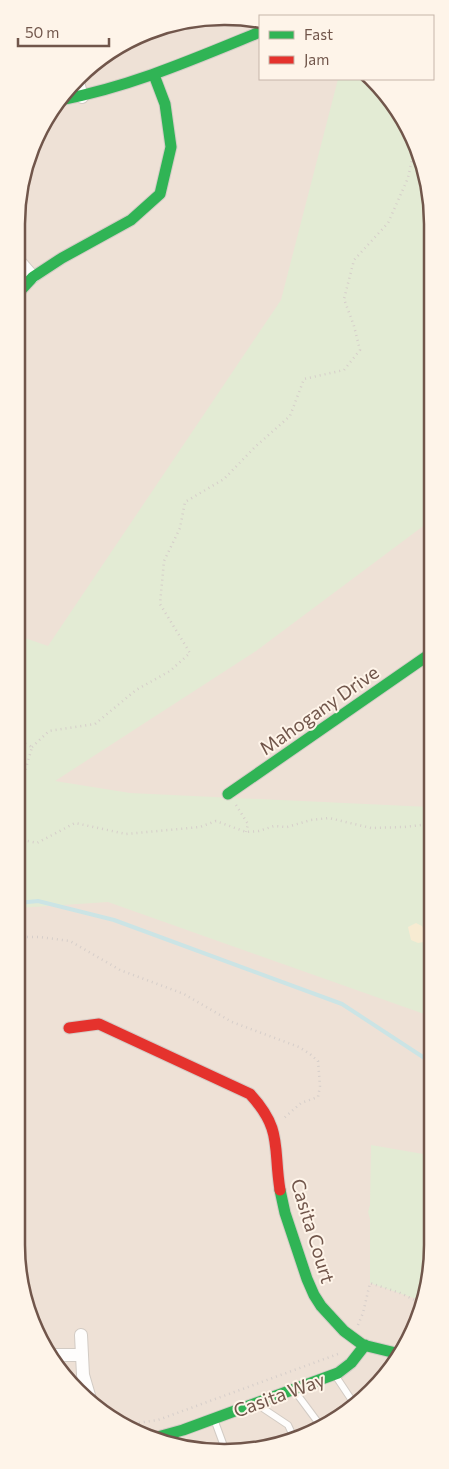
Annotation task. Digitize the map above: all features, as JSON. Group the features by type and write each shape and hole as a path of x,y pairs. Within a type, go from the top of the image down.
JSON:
{"street":[{"path":"70,99 82,97 154,75 259,32"},
{"path":"25,286 33,277 62,258 131,220 160,194 171,147 165,104 154,75"},
{"path":"79,87 82,97"},
{"path":"25,268 33,277"},
{"name":"Mahogany Drive","path":"228,794 424,658"},
{"name":"Casita Court","path":"69,1028 99,1024 250,1094 262,1106 273,1127 277,1140 277,1168 282,1201 316,1299 334,1321 353,1338 365,1345 392,1352"},
{"path":"81,1335 83,1375 87,1390"},
{"name":"Casita Way","path":"166,1435 335,1374 351,1363 365,1345"},
{"path":"59,1355 82,1355"},
{"name":"Casita Way","path":"176,1438 183,1430"}],"lane":[{"path":"335,1374 351,1399"},
{"path":"293,1389 317,1421"},
{"path":"255,1403 288,1425 291,1432"},
{"path":"214,1418 223,1444"}],"path":[{"path":"25,772 32,747 48,731 95,724 136,690 170,671 190,653 160,604 164,561 180,528 185,502 224,479 255,447 290,416 304,379 344,370 360,350 344,299 354,260 388,223 408,178 412,158"},
{"path":"25,744 32,747"},
{"path":"228,794 248,824 246,832"},
{"path":"25,840 37,843 75,823 126,834 200,827 216,821 246,832 259,831 274,826 287,827 312,820 329,818 371,828 424,825"},
{"path":"25,937 40,937 70,942 120,970 184,994 232,1022 299,1047 310,1054 318,1062 320,1070 318,1097 301,1103 273,1127"},
{"path":"353,1338 363,1313 370,1283 416,1300"},
{"path":"136,1423 158,1420 339,1354"}],"shaded area":[{"path":"211,25 238,25 259,28 259,80 362,80 366,83 383,103 409,148 417,173 424,211 424,1258 420,1283 409,1321 397,1344 383,1366 366,1386 346,1403 301,1429 276,1437 238,1444 211,1444 173,1437 148,1429 103,1403 83,1386 66,1366 40,1321 25,1258 25,211 29,186 40,148 52,125 66,103 83,83 103,66 148,40 173,32"}],"green space":[{"path":"338,80 362,80 383,103 409,148 417,173 424,211 424,525 256,651 55,781 130,793 424,807 424,1014 108,902 25,908 25,638 48,646 281,300"},
{"path":"371,1145 424,1154 424,1258 416,1299 370,1283 370,1219 368,1212 370,1205"}],"sand":[{"path":"416,923 422,926 424,942 418,943 411,940 408,927"}],"waterway":[{"path":"25,902 38,901 114,920 342,1004 424,1058"}],"traffic: fast":[{"path":"71,97 137,80 259,32"},
{"path":"25,286 33,277 62,258 131,220 160,194 171,147 165,104 154,75"},
{"path":"228,794 424,658"},
{"path":"280,1190 285,1213 307,1279 321,1306 344,1331 363,1345 392,1352"},
{"path":"166,1435 338,1373 351,1363 365,1345"}],"traffic: jam":[{"path":"69,1028 99,1024 250,1094 268,1118 272,1129 275,1139 280,1190"}]}
